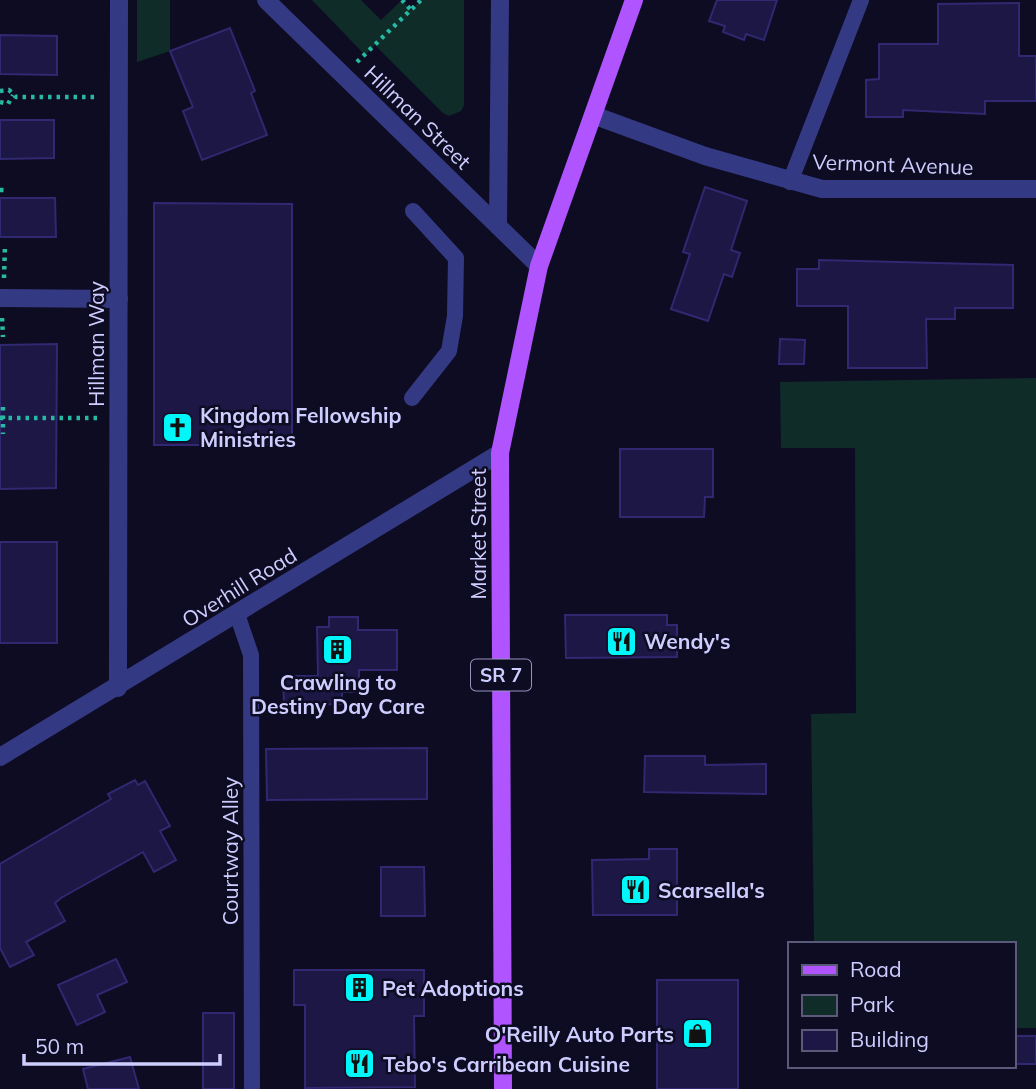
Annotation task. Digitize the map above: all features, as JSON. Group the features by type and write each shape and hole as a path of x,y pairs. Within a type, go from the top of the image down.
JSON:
{"main road":[{"name":"Market Street","path":"503,1089 500,453 539,266 634,0"}],"street":[{"name":"Hillman Way","path":"118,688 119,0"},
{"name":"Hillman Street","path":"266,0 539,266"},
{"path":"498,226 500,0"},
{"name":"Vermont Avenue","path":"593,115 790,182 822,189 1036,189"},
{"path":"0,298 119,299"},
{"name":"Overhill Road","path":"0,757 118,688 500,453"}],"lane":[{"path":"790,182 861,0"},
{"path":"412,398 449,351 455,316 456,258 413,211"},
{"name":"Courtway Alley","path":"237,614 251,655 252,1089"}],"path":[{"path":"402,0 411,10"},
{"path":"344,75 421,0"},
{"path":"0,91 9,90 13,95"},
{"path":"13,95 119,97"},
{"path":"0,102 8,104 13,95"},
{"path":"3,407 3,435"},
{"path":"1,418 118,418"}],"green space":[{"path":"137,0 170,0 170,51 137,62"},
{"path":"312,0 361,0 381,20 402,0 411,10 421,0 464,0 464,105 461,111 449,116 443,113 375,45 365,55"},
{"path":"1036,378 1036,1028 1015,1028 1015,942 814,942 811,714 856,713 855,448 781,448 780,382"}],"building":[{"path":"717,0 777,0 764,40 746,34 744,40 723,32 725,26 709,21"},
{"path":"1019,3 1019,56 1036,56 1036,101 985,101 985,114 903,110 903,117 866,117 866,80 879,79 879,44 938,44 938,4"},
{"path":"230,28 255,91 251,93 267,135 202,160 183,111 193,107 170,51"},
{"path":"0,35 57,36 57,75 0,74"},
{"path":"0,120 54,120 54,158 0,159"},
{"path":"705,187 747,201 731,250 740,253 732,277 724,274 708,321 671,309 690,254 683,252"},
{"path":"0,198 55,198 56,237 0,237"},
{"path":"154,203 292,204 292,445 154,445"},
{"path":"819,260 1013,265 1013,308 955,308 955,319 926,319 927,368 848,368 848,306 797,306 797,269 819,269"},
{"path":"780,339 805,340 804,364 779,364"},
{"path":"57,344 56,488 0,489 0,345"},
{"path":"620,449 713,449 713,497 705,497 704,517 620,517"},
{"path":"0,542 57,542 57,643 0,643"},
{"name":"Wendy's","path":"565,615 667,615 667,625 677,625 677,657 566,658"},
{"name":"Crawling to Destiny Day Care","path":"329,617 358,617 358,630 397,630 397,670 359,670 359,692 342,692 342,704 284,705 283,676 318,676 317,627 329,627"},
{"path":"427,748 427,799 267,800 266,749"},
{"path":"645,756 705,756 705,765 766,764 766,794 644,792"},
{"path":"135,780 138,785 145,781 170,826 160,831 176,860 154,872 143,852 61,898 55,903 65,921 26,942 34,955 10,967 0,948 0,864 111,799 108,794"},
{"name":"Scarsella's","path":"649,849 677,849 677,915 593,915 592,860 649,859"},
{"path":"381,867 424,867 425,916 381,916"},
{"path":"116,959 127,982 97,995 105,1012 77,1025 58,985"},
{"path":"294,970 424,970 424,1016 414,1016 415,1087 305,1088 305,1005 294,1005"},
{"name":"O'Reilly Auto Parts","path":"657,980 738,980 738,1089 657,1089"},
{"path":"203,1013 234,1013 234,1089 203,1089"},
{"path":"1015,1036 1036,1036 1036,1064 1015,1064"},
{"path":"130,1057 139,1089 88,1089 83,1069"}],"place":[{"name":"Kingdom Fellowship Ministries","path":"177,427"},
{"name":"Wendy's","path":"621,641"},
{"name":"Crawling to Destiny Day Care","path":"338,650"},
{"name":"Scarsella's","path":"635,890"},
{"name":"Pet Adoptions","path":"359,988"},
{"name":"O'Reilly Auto Parts","path":"697,1034"},
{"name":"Tebo's Carribean Cuisine","path":"360,1064"}]}
